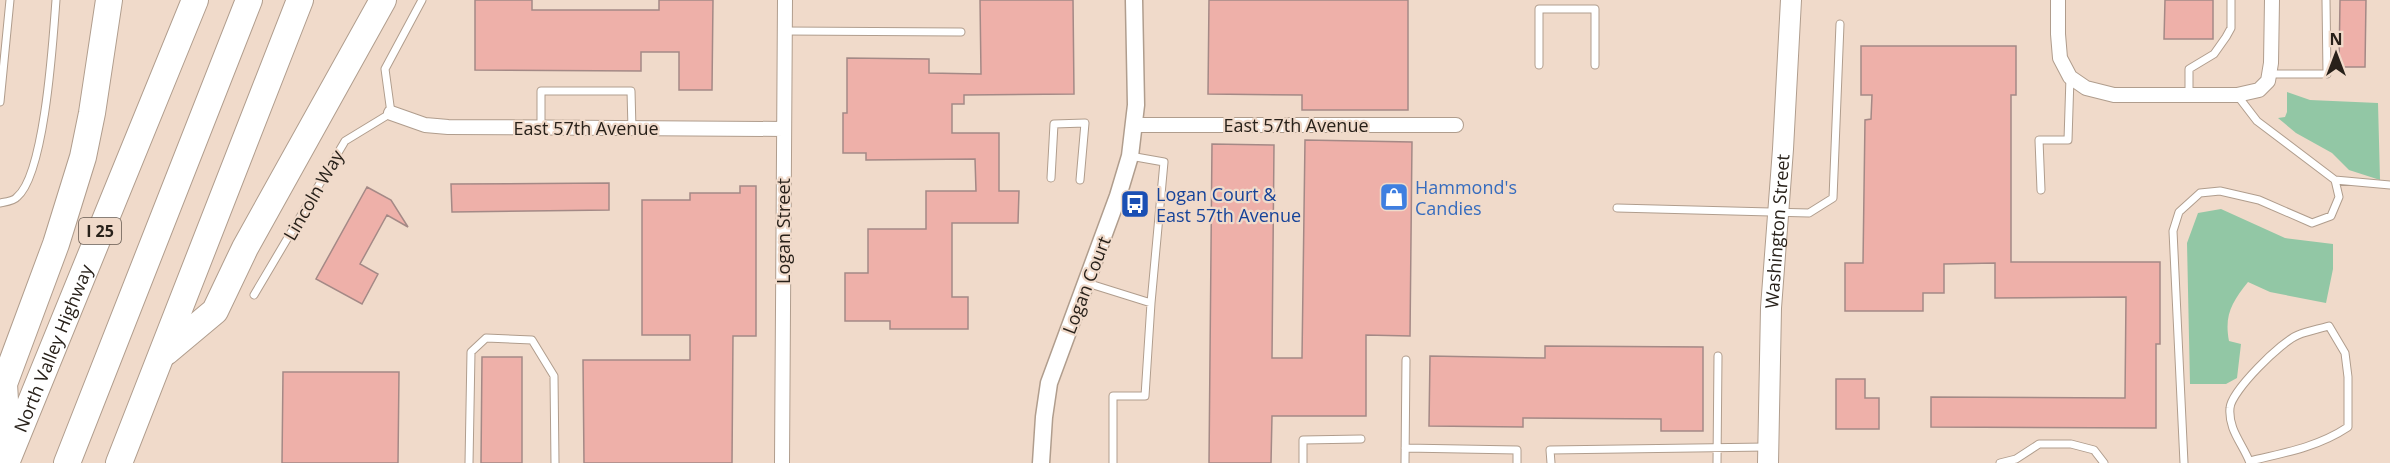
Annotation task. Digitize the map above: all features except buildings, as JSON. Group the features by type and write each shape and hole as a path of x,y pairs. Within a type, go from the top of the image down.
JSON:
{"highway":[{"path":"7,460 4,384 59,235 82,157 92,112 109,0"},
{"name":"North Valley Highway","path":"7,460 195,0"},
{"path":"67,463 249,0"},
{"path":"120,463 300,0"},
{"path":"164,354 215,311 246,248 383,0"}],"main road":[{"name":"Washington Street","path":"1768,455 1771,308 1791,0"}],"street":[{"name":"Logan Street","path":"782,463 785,0"},
{"name":"Logan Court","path":"1041,463 1049,383 1087,283 1130,156 1135,125 1134,0"},
{"path":"2058,0 2058,47 2064,68 2070,77 2094,92 2114,95 2252,93 2267,80 2272,0"},
{"name":"East 57th Avenue","path":"391,113 432,126 784,129"},
{"name":"East 57th Avenue","path":"1135,125 1456,126"}],"lane":[{"path":"0,102 10,0"},
{"path":"0,203 17,198 32,177 45,110 56,0"},
{"path":"391,113 385,69 422,0"},
{"path":"2189,95 2189,69 2214,54 2231,28 2231,0"},
{"path":"2267,80 2327,74 2326,0"},
{"path":"1539,65 1539,9 1595,9 1595,65"},
{"path":"1617,208 1777,214 1809,213 1833,198 1840,24"},
{"path":"785,31 961,32"},
{"path":"2041,190 2039,140 2068,140 2070,77"},
{"path":"541,128 541,91 631,91 632,129"},
{"path":"2237,95 2257,120 2335,180 2390,185"},
{"name":"Lincoln Way","path":"254,295 345,141 391,113"},
{"path":"1051,178 1053,124 1085,123 1080,180"},
{"path":"1113,463 1113,396 1145,396 1150,303 1164,162 1130,156"},
{"path":"2184,463 2173,231 2179,212 2200,193 2220,191 2259,200 2312,223 2331,216 2339,197 2335,180"},
{"path":"1087,283 1150,303"},
{"path":"2329,326 2345,353 2348,377 2348,427 2330,439 2250,462 2231,425 2230,405 2245,382 2296,335 2329,326"},
{"path":"469,463 471,352 486,338 532,340 554,376 555,463"},
{"path":"1717,463 1718,356"},
{"path":"1405,463 1406,360"},
{"path":"1303,463 1303,440 1361,439"},
{"path":"2000,463 2016,459 2039,444 2071,444 2094,450 2104,463"},
{"path":"1405,448 1517,450 1517,463"},
{"path":"1551,463 1551,450 1717,448 1768,455"}],"green space":[{"path":"2287,92 2310,100 2378,103 2380,180 2349,170 2332,153 2296,133 2278,118 2285,117 2287,112"},
{"path":"2221,209 2285,238 2333,244 2333,269 2326,303 2270,292 2248,282 2231,309 2228,324 2229,341 2241,344 2237,378 2226,384 2190,384 2187,243 2198,213"}],"place":[{"name":"Hammond's Candies","path":"1394,197"},
{"name":"Logan Court & East 57th Avenue","path":"1135,204"}]}
